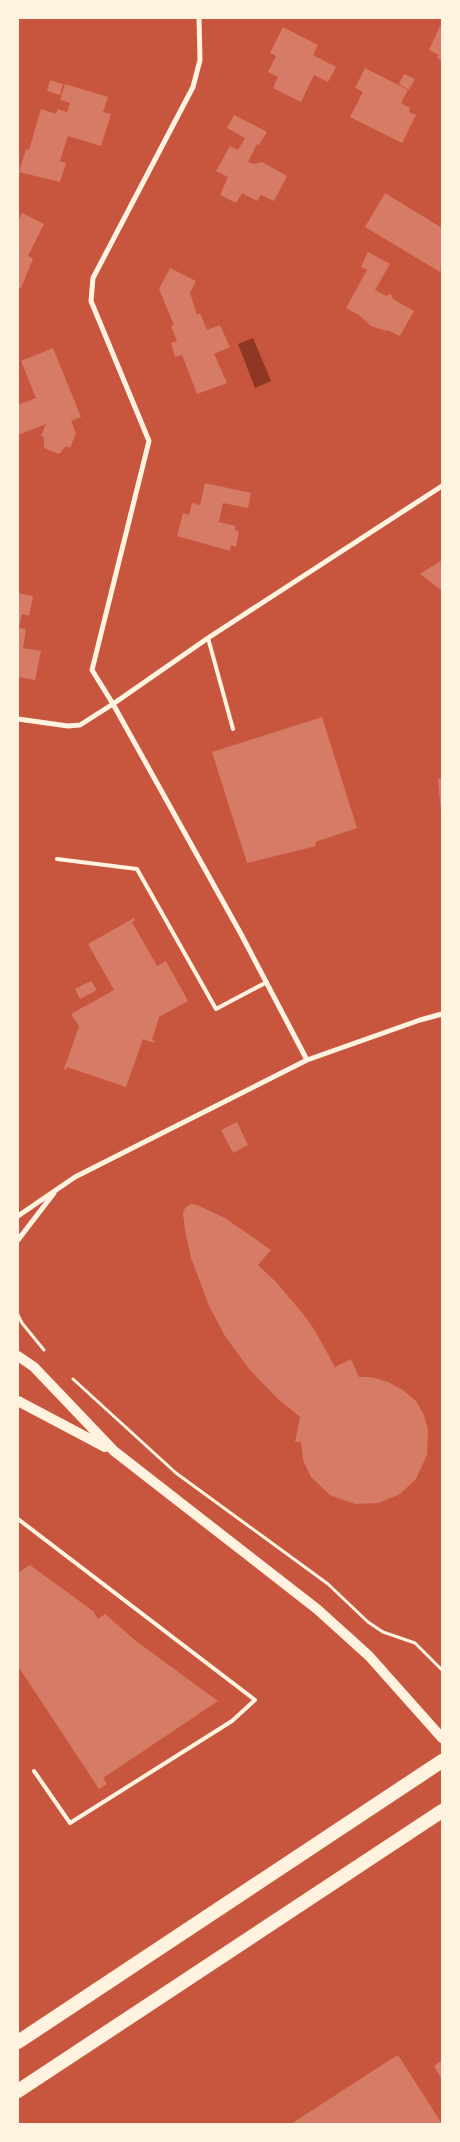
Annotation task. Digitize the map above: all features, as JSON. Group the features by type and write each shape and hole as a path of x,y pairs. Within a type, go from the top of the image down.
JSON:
{"highway":[{"path":"18,2042 442,1761"},
{"path":"18,2091 442,1811"}],"main road":[{"path":"18,1356 34,1367 114,1451 317,1609 369,1656 442,1738"},
{"path":"18,1401 114,1451"}],"street":[{"path":"198,18 200,60 193,87 93,278 91,301 149,441 92,670 113,704 267,982 307,1060"},
{"path":"18,719 68,726 80,725 208,638 442,486"},
{"path":"18,1216 75,1177 307,1060 442,1014"},
{"path":"18,1240 58,1188"}],"lane":[{"path":"208,638 233,728"},
{"path":"57,860 137,869 216,1009 267,982"},
{"path":"18,1519 255,1700 232,1721 70,1823 34,1771"}],"path":[{"path":"18,1314 35,1340 46,1352"},
{"path":"71,1377 176,1473 328,1584 368,1622 383,1632 415,1643 442,1670"}],"shaded area":[{"path":"253,338 271,381 255,388 238,344"}],"building":[{"path":"442,22 442,61 437,58 439,55 429,50"},
{"path":"283,27 318,45 313,55 336,67 328,82 314,75 301,102 273,88 278,77 268,72 276,56 270,53"},
{"path":"365,68 408,90 401,103 410,108 409,112 416,115 402,143 350,117 363,92 355,88"},
{"path":"404,74 415,79 409,90 399,84"},
{"path":"50,80 63,84 60,95 47,91"},
{"path":"65,84 108,97 103,112 111,114 101,146 68,136 60,161 66,163 60,182 19,172 26,149 29,150 41,109 56,114 58,109 67,112 70,103 60,100"},
{"path":"234,115 267,132 259,145 257,144 248,162 254,164 262,162 287,176 274,201 261,195 257,201 242,193 236,203 220,195 228,177 216,171 230,146 238,150 245,138 227,128"},
{"path":"385,193 442,228 442,268 440,272 365,227"},
{"path":"22,213 44,224 28,256 33,259 21,288 18,287 18,221"},
{"path":"368,252 390,264 375,290 386,296 391,294 393,299 414,311 400,336 371,326 359,315 346,308 367,270 361,267"},
{"path":"170,268 196,281 190,293 197,315 200,313 207,330 220,325 230,347 214,354 227,383 197,394 182,355 175,357 171,343 177,341 171,326 174,325 159,289"},
{"path":"53,348 81,417 71,421 76,433 70,448 66,446 59,454 44,448 44,437 41,436 46,424 18,435 18,405 36,398 21,361"},
{"path":"205,483 251,493 248,508 223,503 219,522 235,526 235,530 239,532 236,547 231,545 230,551 177,536 183,513 189,515 192,503 200,505"},
{"path":"442,560 442,591 420,574"},
{"path":"18,593 33,596 29,616 22,614 19,628 26,629 23,648 41,651 35,680 18,677"},
{"path":"322,717 357,828 315,842 316,846 247,863 212,752"},
{"path":"442,778 442,812 441,812 438,779"},
{"path":"134,918 135,920 132,922 157,966 166,961 188,1001 159,1017 152,1040 155,1041 154,1043 143,1039 126,1087 67,1067 66,1070 64,1069 79,1026 71,1014 114,990 88,944"},
{"path":"91,981 97,990 80,999 75,989"},
{"path":"237,1122 248,1145 233,1153 221,1130"},
{"path":"191,1204 225,1218 271,1250 258,1265 275,1281 304,1315 335,1367 351,1359 359,1377 371,1377 388,1382 403,1390 416,1401 424,1415 428,1430 427,1455 416,1479 400,1494 379,1503 355,1504 330,1495 311,1477 303,1460 301,1442 295,1442 300,1417 278,1399 249,1369 225,1336 209,1306 191,1258 185,1230 183,1213 185,1208"},
{"path":"30,1565 93,1611 98,1619 105,1614 136,1641 218,1701 103,1778 107,1784 99,1789 18,1666 18,1573"},
{"path":"398,2055 442,2124 291,2124 388,2061"},
{"path":"442,2060 442,2080 434,2066"}]}
